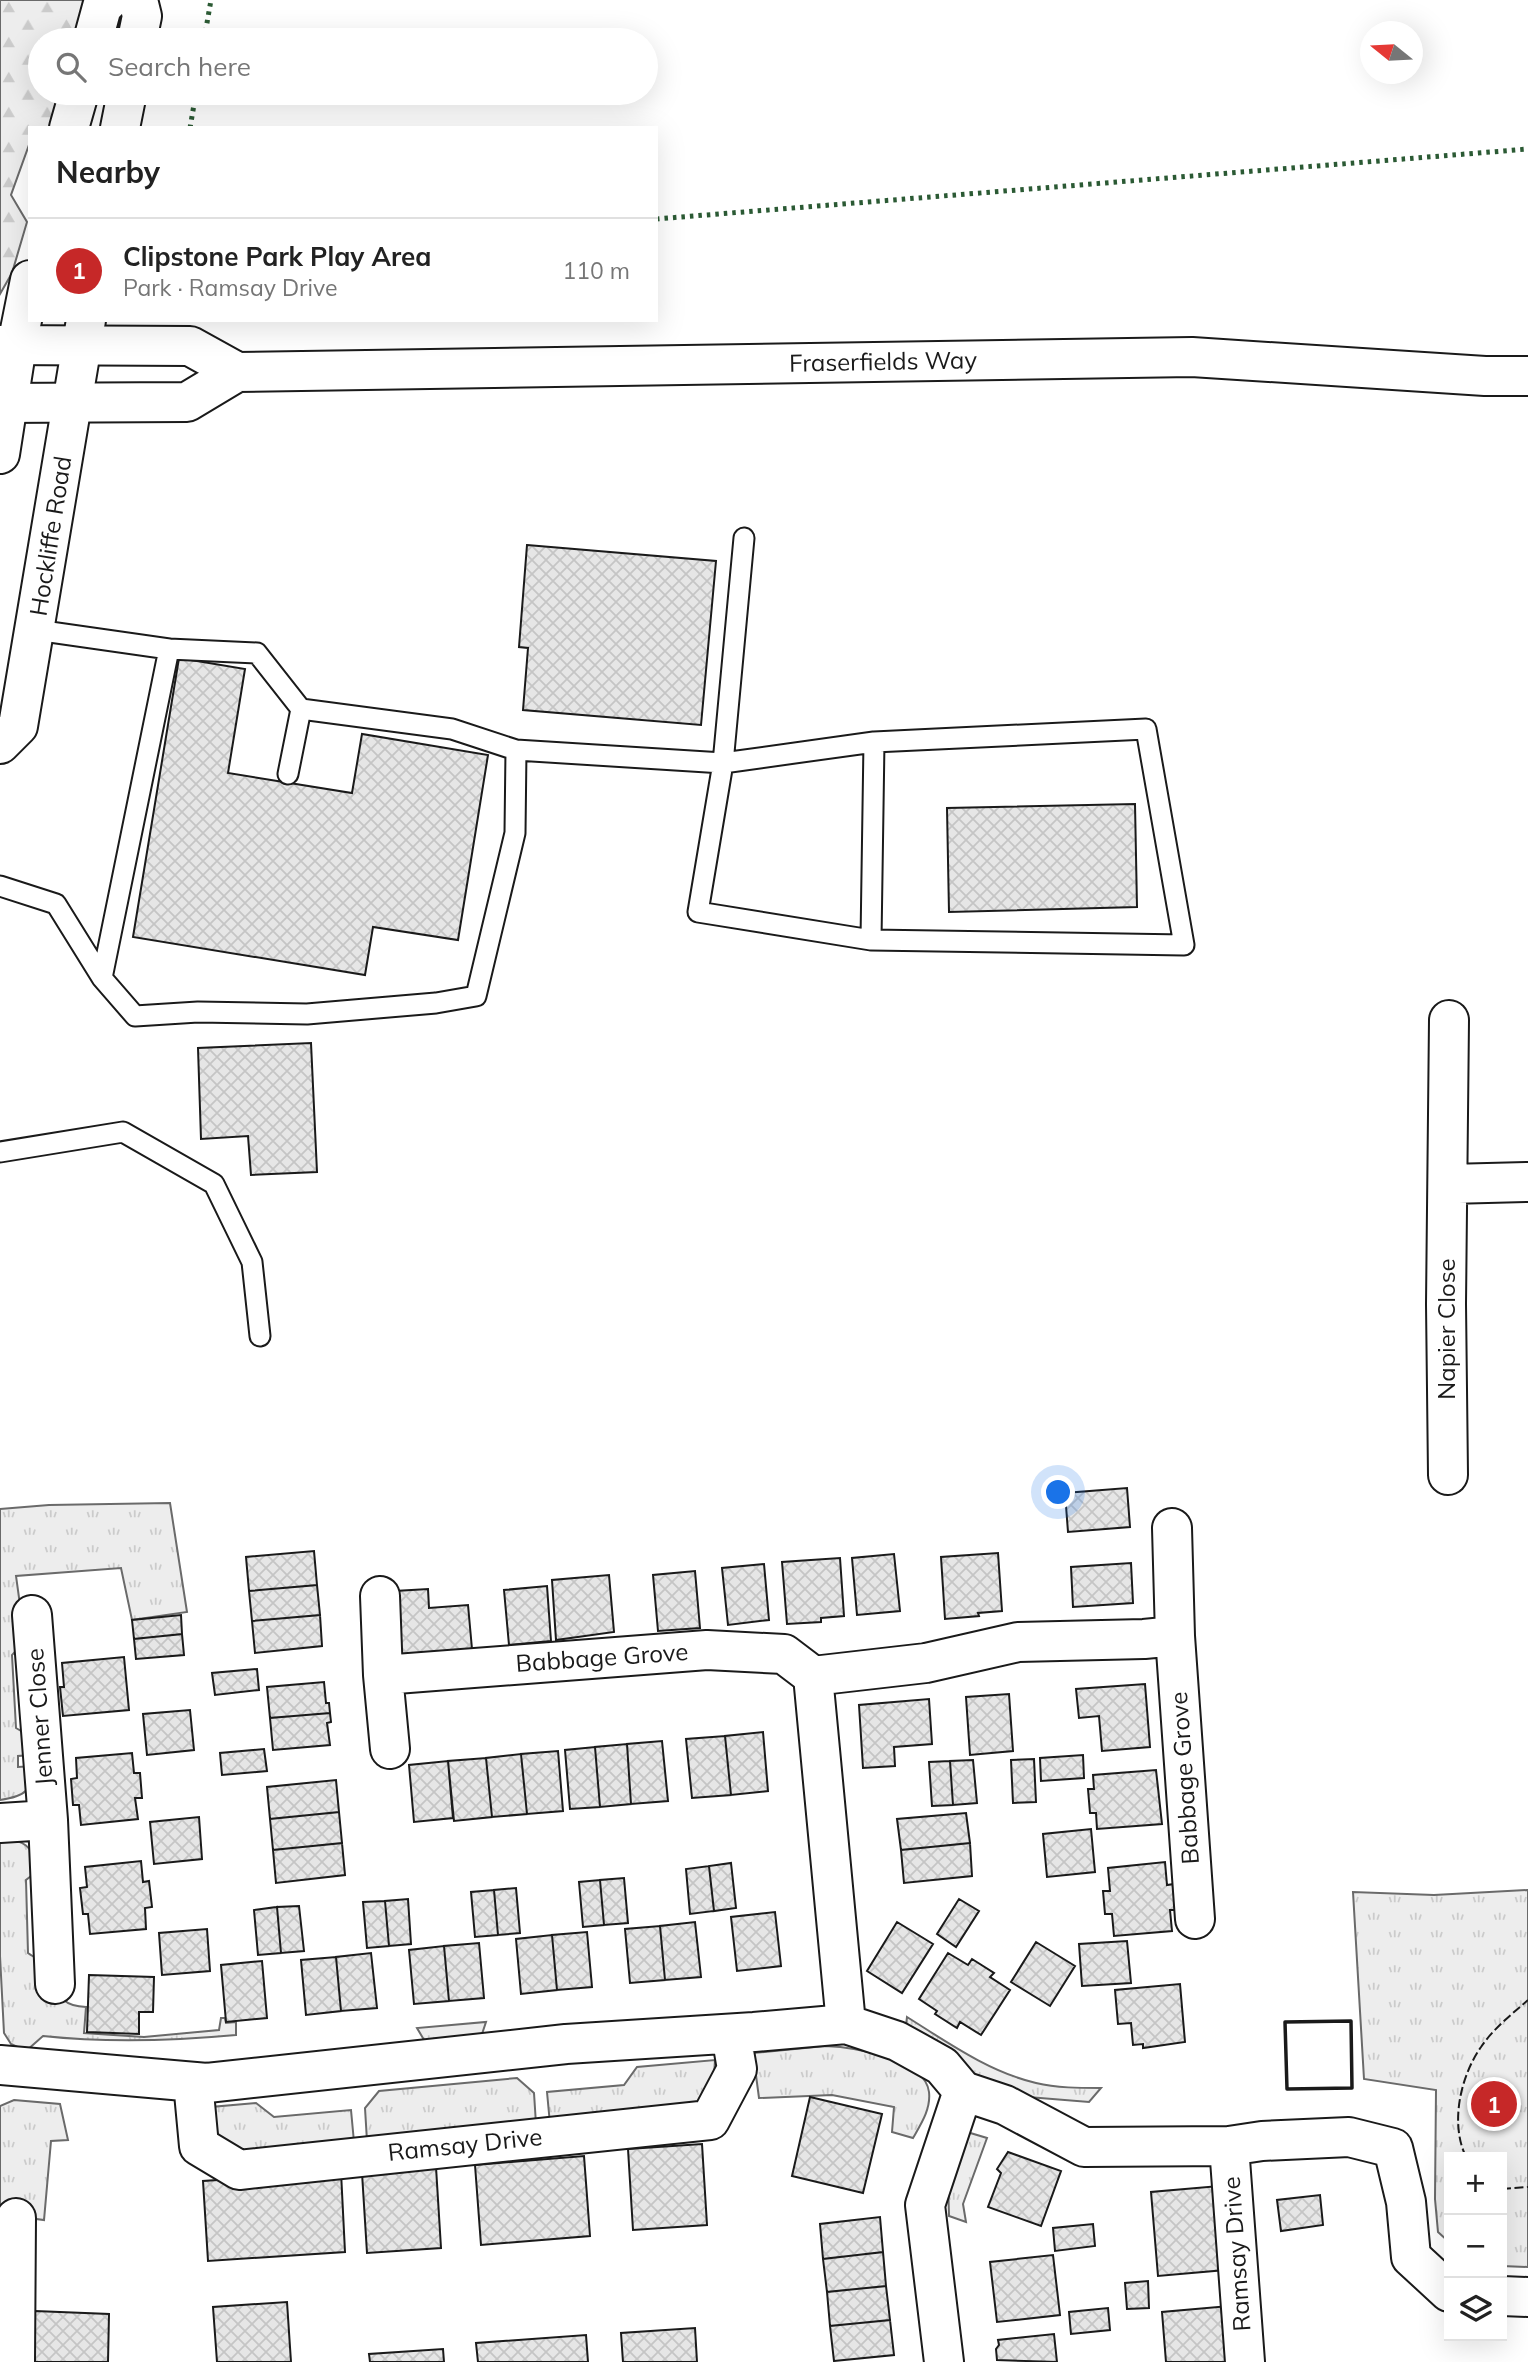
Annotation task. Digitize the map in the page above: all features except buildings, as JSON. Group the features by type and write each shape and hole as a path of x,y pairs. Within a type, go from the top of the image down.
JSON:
{"street":[{"path":"96,28 102,7 109,0"},
{"path":"138,0 142,16 140,28"},
{"path":"70,126 76,105"},
{"path":"120,126 125,105"},
{"path":"0,454 8,345 28,286"},
{"path":"8,345 84,334 190,346 237,372"},
{"name":"Hockliffe Road","path":"0,744 18,726 84,334"},
{"name":"Fraserfields Way","path":"237,372 1192,357 1485,376 1528,376"},
{"path":"4,403 187,402 237,372"},
{"name":"Napier Close","path":"1448,1020 1448,1475"},
{"path":"1449,1184 1528,1182"},
{"name":"Babbage Grove","path":"1172,1528 1175,1636 1195,1919"},
{"path":"380,1596 383,1675 390,1749"},
{"name":"Jenner Close","path":"32,1615 48,1820 55,1984"},
{"path":"846,2024 813,1676 926,1663 1018,1642 1175,1636"},
{"name":"Babbage Grove","path":"383,1675 707,1650 784,1654 813,1676"},
{"name":"Jenner Close","path":"0,1823 48,1820"},
{"name":"Ramsay Drive","path":"0,2065 206,2083 566,2044 846,2024 897,2041 942,2067 963,2091 1005,2105 1084,2147 1228,2146 1262,2141 1349,2137 1394,2148 1406,2202 1411,2257 1444,2287"},
{"name":"Ramsay Drive","path":"193,2081 199,2146 239,2170 710,2120 737,2069 731,2034"},
{"path":"944,2362 925,2205 963,2091"},
{"name":"Ramsay Drive","path":"1228,2146 1245,2362"},
{"path":"15,2362 16,2218"},
{"path":"1507,2295 1528,2297"}],"lane":[{"path":"36,630 169,649 257,653 301,709 452,729 516,750 723,763 874,742 1146,729 1184,945 871,940 698,912 723,763 744,538"},
{"path":"102,978 169,649"},
{"path":"288,774 301,709"},
{"path":"871,940 874,742"},
{"path":"0,886 56,904 102,978 135,1016 198,1012 307,1014 436,1003 476,996 515,833 516,750"},
{"path":"0,1152 123,1132 214,1184 252,1262 260,1336"}],"green space":[{"path":"0,0 96,0 88,28 28,28 28,105 64,105 58,126 28,126 28,148 11,195 27,222 12,273 0,294"},
{"path":"170,1503 187,1612 132,1620 121,1568 16,1576 25,1641 12,1655 16,1728 33,1738 31,1755 18,1756 18,1767 34,1766 25,1791 16,1797 0,1800 0,1509 49,1505"},
{"path":"0,1837 16,1840 26,1846 37,1861 40,1869 26,1880 28,1953 48,1971 58,1992 67,2003 86,2007 84,2033 144,2037 219,2030 221,2018 225,2018 226,2023 236,2022 236,2035 140,2040 43,2036 26,2051 11,2044 4,2033 0,1956"},
{"path":"1528,1890 1528,2267 1507,2266 1507,2152 1444,2152 1444,2237 1438,2232 1435,2199 1436,2090 1364,2079 1353,1892 1434,1895"},
{"path":"907,2017 1002,2072 1052,2086 1101,2088 1089,2102 1028,2097 959,2069 905,2034"},
{"path":"486,2022 480,2040 427,2045 417,2028"},
{"path":"825,2046 885,2057 915,2071 924,2080 929,2092 928,2104 913,2138 892,2132 894,2107 832,2095 759,2098 753,2053"},
{"path":"715,2060 710,2089 688,2109 550,2124 547,2092 624,2085 637,2067"},
{"path":"517,2078 534,2093 536,2124 367,2141 365,2108 379,2091"},
{"path":"14,2100 60,2104 68,2140 51,2141 44,2220 14,2216 0,2362 0,2106"},
{"path":"256,2103 274,2117 351,2110 354,2142 242,2152 225,2142 216,2132 211,2107"},
{"path":"967,2132 987,2138 963,2204 966,2222 949,2216 948,2181"}],"hedge":[{"path":"206,28 211,0"},
{"path":"190,126 194,105"},
{"path":"658,219 1528,149"}],"fence":[{"path":"1464,2152 1458,2116 1468,2072 1486,2040 1528,2000"},
{"path":"1507,2189 1528,2187"}],"wall":[{"path":"1351,2021 1352,2088 1287,2089 1285,2022 1351,2021"}],"place":[{"name":"Clipstone Park Play Area","path":"1494,2104"}]}
